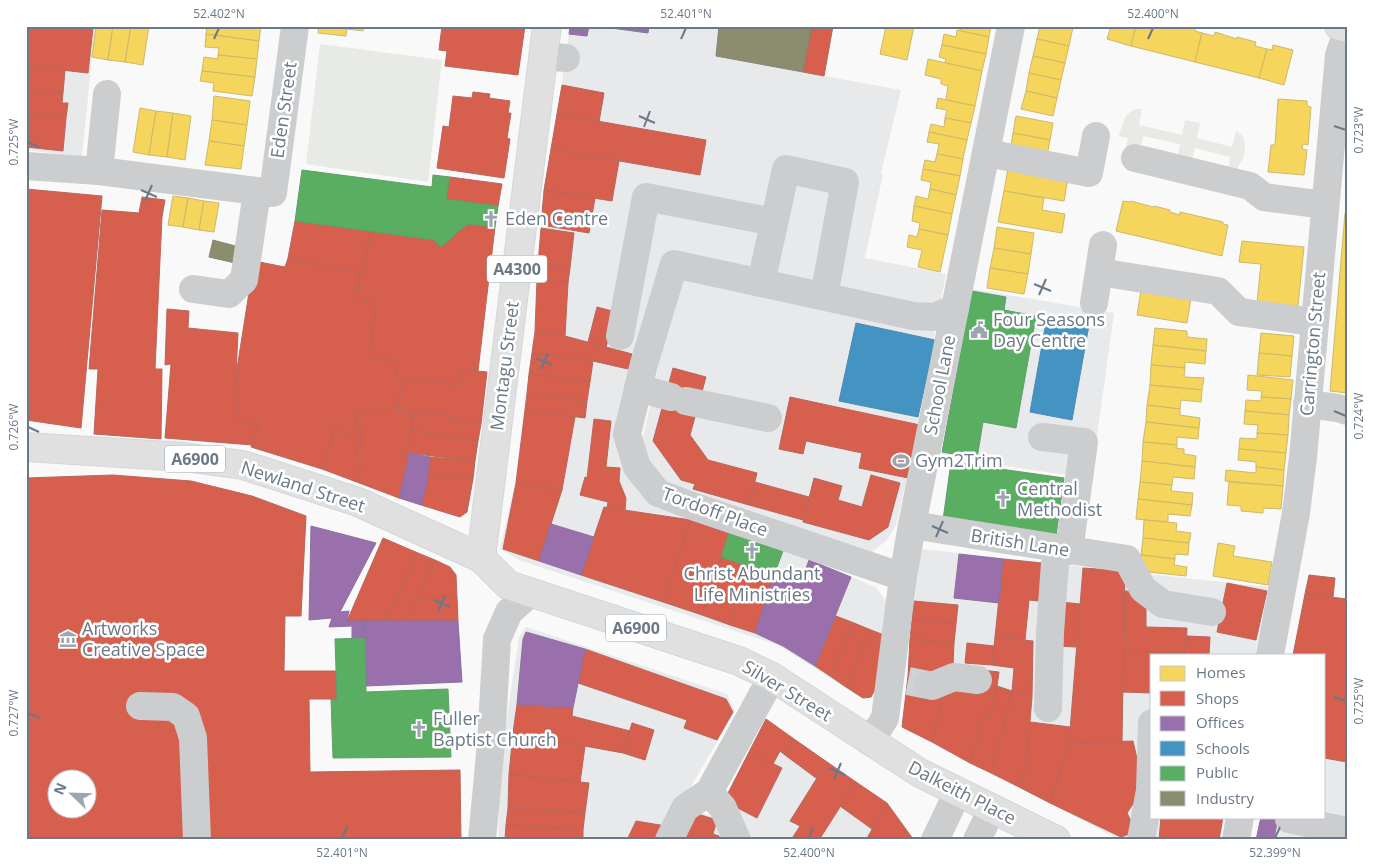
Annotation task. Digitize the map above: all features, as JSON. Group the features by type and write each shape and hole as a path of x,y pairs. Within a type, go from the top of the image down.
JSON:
{"main road":[{"name":"Montagu Street","path":"481,558 554,57 547,26"},
{"path":"1339,26 1347,28"},
{"name":"Newland Street","path":"26,447 184,457 243,465 358,502 481,558"},
{"name":"Silver Street","path":"481,558 508,585 739,661 772,677 870,742"},
{"name":"Dalkeith Place","path":"870,742 920,773 1056,840"}],"street":[{"name":"Eden Street","path":"193,289 229,294 244,280 265,192 295,26"},
{"name":"School Lane","path":"870,742 909,681 903,576 1012,26"},
{"name":"Carrington Street","path":"1270,654 1296,513 1339,55 1347,32"},
{"path":"99,171 106,94"},
{"path":"987,154 1089,173 1096,136"},
{"path":"1134,158 1250,186 1264,197 1325,205"},
{"path":"26,166 99,171 265,192"},
{"path":"824,296 845,182 786,169 762,283 913,316 934,317 955,308"},
{"path":"620,336 646,197 774,222"},
{"path":"1094,302 1103,245"},
{"name":"Tordoff Place","path":"762,283 674,264 641,376 628,434 637,467 658,493 903,576"},
{"path":"1099,272 1218,291 1239,312 1314,322"},
{"path":"641,376 679,399 768,418"},
{"path":"1307,404 1347,411"},
{"path":"1042,437 1084,442 1063,550 1050,634 1048,708"},
{"name":"British Lane","path":"912,525 1127,559 1143,589 1163,604 1212,612"},
{"path":"482,840 491,743 497,639 510,612 530,593"},
{"path":"669,840 685,808 709,792 772,677"},
{"path":"909,681 932,686 954,677 978,680"},
{"path":"140,706 173,707 186,716 193,738 197,840"},
{"path":"1141,840 1150,790"},
{"path":"709,792 723,808 737,840"},
{"path":"935,840 958,792"},
{"path":"977,840 992,809"},
{"path":"1236,840 1240,818"},
{"path":"1289,820 1347,831 1345,840"}],"shaded area":[{"path":"26,26 95,26 82,157 26,150"},
{"path":"570,26 833,26 825,76 901,90 881,173 883,174 865,258 946,274 907,477 896,525 887,540 872,552 862,553 670,491 644,456 643,438 659,363 641,359 627,475 643,496 657,508 808,558 875,587 885,599 887,609 878,685 871,697 863,699 778,645 519,560 500,549 515,483 534,334 539,244"},
{"path":"320,44 442,60 428,182 306,164"},
{"path":"1142,109 1139,125 1182,135 1185,120 1200,123 1197,138 1232,147 1236,131 1241,134 1245,144 1240,165 1237,169 1228,170 1230,157 1195,148 1191,164 1177,160 1180,144 1143,136 1142,143 1136,147 1126,147 1128,138 1119,136 1123,123 1129,113"},
{"path":"973,289 1114,313 1087,509 1066,475 941,456"},
{"path":"921,549 1267,587 1255,654 1150,654 1150,818 1224,818 1220,840 1120,840 902,726"},
{"path":"1305,594 1347,599 1347,840 1256,840 1261,818 1326,818 1326,654 1293,654"},
{"path":"526,627 727,694 735,711 679,807 715,817 766,719 887,803 914,840 498,840 500,763 519,637"}],"building: Homes":[{"path":"96,26 113,26 108,60 92,57"},
{"path":"113,26 131,26 125,62 108,60"},
{"path":"131,26 149,26 143,65 125,62"},
{"path":"207,26 261,26 259,41 206,34"},
{"path":"319,26 364,26 363,31 347,29 346,36 318,33"},
{"path":"886,26 914,26 907,60 880,54"},
{"path":"960,26 991,26 989,37 960,31"},
{"path":"1040,26 1073,27 1069,46 1037,39"},
{"path":"1111,26 1136,26 1131,46 1107,39"},
{"path":"1136,26 1188,26 1195,28 1195,31 1202,33 1195,62 1131,46"},
{"path":"957,30 989,37 986,54 942,45 944,34 956,37"},
{"path":"1215,32 1237,39 1237,37 1256,42 1255,46 1267,49 1259,78 1195,62 1202,33 1214,36"},
{"path":"206,34 259,41 257,59 218,55 219,48 205,47"},
{"path":"1037,39 1069,46 1065,63 1033,56"},
{"path":"942,45 986,54 982,71 945,63 946,59 939,57"},
{"path":"1273,45 1293,50 1284,85 1259,78 1267,49 1272,50"},
{"path":"218,55 257,59 255,77 202,71 204,57 218,59"},
{"path":"1033,56 1065,63 1061,80 1029,73"},
{"path":"928,59 982,71 975,106 946,100 948,86 941,84 941,79 925,75"},
{"path":"202,71 255,77 252,96 213,91 214,83 200,81"},
{"path":"1029,73 1061,80 1057,98 1026,91"},
{"path":"1026,91 1057,98 1053,116 1021,109"},
{"path":"214,96 250,101 247,125 212,120"},
{"path":"938,98 975,106 971,123 945,118 947,110 936,108"},
{"path":"1278,99 1307,101 1307,106 1311,107 1308,145 1303,144 1302,149 1307,150 1304,175 1268,172 1271,145 1275,145"},
{"path":"140,108 156,111 149,155 133,152"},
{"path":"156,111 173,113 167,157 149,155"},
{"path":"173,113 191,116 185,160 167,157"},
{"path":"1016,116 1053,123 1050,140 1013,133"},
{"path":"945,118 971,123 967,140 929,132 931,124 944,127"},
{"path":"212,120 247,125 244,146 209,141"},
{"path":"929,132 967,140 963,159 937,154 939,144 927,142"},
{"path":"1013,133 1050,140 1047,156 1010,150"},
{"path":"209,141 244,146 241,169 205,165"},
{"path":"937,154 963,159 960,176 923,169 925,160 935,162"},
{"path":"1008,168 1068,178 1064,201 1004,191"},
{"path":"923,169 960,176 956,195 930,189 931,182 921,180"},
{"path":"930,189 956,195 952,214 914,206 916,196 928,199"},
{"path":"1004,191 1044,198 1042,210 1065,214 1062,233 998,222"},
{"path":"173,196 188,198 183,227 168,225"},
{"path":"188,198 204,201 199,230 183,227"},
{"path":"204,201 219,203 214,232 199,230"},
{"path":"1123,201 1154,206 1180,215 1180,212 1223,222 1223,224 1228,225 1222,256 1116,231"},
{"path":"914,206 952,214 948,235 919,229 920,223 912,221"},
{"path":"1345,213 1347,213 1347,393 1330,391"},
{"path":"997,227 1034,233 1031,254 994,248"},
{"path":"919,229 948,235 940,272 918,267 922,250 907,247 909,235 917,237"},
{"path":"1242,241 1304,247 1298,306 1257,302 1261,264 1239,262"},
{"path":"994,248 1031,254 1028,274 990,268"},
{"path":"990,268 1028,274 1024,294 987,288"},
{"path":"1141,290 1191,298 1187,323 1137,315"},
{"path":"1155,328 1187,331 1187,337 1207,339 1206,351 1153,345"},
{"path":"1261,333 1294,336 1292,356 1259,353"},
{"path":"1153,345 1206,351 1205,364 1185,362 1185,368 1151,365"},
{"path":"1259,353 1292,356 1290,377 1257,375"},
{"path":"1151,365 1185,368 1184,377 1204,378 1202,390 1150,385"},
{"path":"1248,375 1293,380 1291,399 1261,397 1262,391 1247,390"},
{"path":"1150,385 1202,390 1201,402 1181,400 1180,409 1147,405"},
{"path":"1261,397 1291,399 1289,415 1245,411 1246,400 1261,401"},
{"path":"1147,405 1180,409 1180,415 1200,418 1199,428 1146,422"},
{"path":"1245,411 1289,415 1288,435 1257,433 1258,425 1244,424"},
{"path":"1146,422 1199,428 1198,439 1177,437 1177,445 1143,442"},
{"path":"1257,433 1288,435 1286,453 1239,449 1240,438 1257,439"},
{"path":"1143,442 1177,445 1176,448 1184,449 1184,454 1196,456 1195,467 1142,461"},
{"path":"1239,449 1286,453 1284,470 1256,467 1256,462 1238,460"},
{"path":"1142,461 1195,467 1194,479 1173,477 1172,485 1140,482"},
{"path":"1256,467 1284,470 1283,486 1225,481 1226,470 1256,473"},
{"path":"1140,482 1172,485 1171,491 1193,493 1192,505 1138,499"},
{"path":"1229,482 1283,486 1281,509 1263,508 1263,513 1241,511 1241,506 1227,505"},
{"path":"1138,499 1192,505 1190,516 1168,514 1168,522 1136,519"},
{"path":"1144,520 1177,523 1176,531 1191,533 1189,543 1143,538"},
{"path":"1143,538 1189,543 1188,555 1175,554 1175,559 1141,555"},
{"path":"1218,543 1235,546 1233,556 1272,562 1268,585 1213,576"},
{"path":"1141,555 1175,559 1174,565 1187,567 1186,576 1139,571"}],"building: Shops":[{"path":"26,26 93,28 88,73 26,66"},
{"path":"442,26 468,26 490,29 491,26 525,26 518,75 445,66 447,51 439,50"},
{"path":"798,26 833,26 824,76 803,72 811,29"},
{"path":"26,66 65,70 63,93 26,89"},
{"path":"562,85 604,93 599,122 557,114"},
{"path":"26,89 63,93 62,103 68,103 66,118 26,114"},
{"path":"473,92 490,94 489,98 510,101 508,113 511,113 507,138 510,139 504,178 437,168 443,126 449,127 453,96 472,98"},
{"path":"26,114 66,118 63,151 26,147"},
{"path":"557,114 706,140 700,175 551,149"},
{"path":"551,149 619,161 612,201 544,190"},
{"path":"450,177 502,184 498,206 446,199"},
{"path":"26,189 102,196 81,428 26,420"},
{"path":"544,190 595,198 589,233 541,225"},
{"path":"142,197 165,200 162,217 155,369 162,369 161,439 94,434 98,369 89,369 102,210 139,213"},
{"path":"295,221 370,231 367,253 360,273 288,258"},
{"path":"467,224 495,227 478,371 459,369 457,385 402,378 395,374 398,362 369,357 376,304 357,301 360,273 367,253 370,231 434,240 441,247"},
{"path":"541,228 574,233 570,268 538,265"},
{"path":"288,258 360,273 357,301 376,304 369,357 398,362 395,374 402,378 398,410 357,411 357,430 361,430 361,439 334,428 322,469 251,447 258,425 240,423 236,375 254,261 285,267"},
{"path":"538,265 570,268 568,283 537,279"},
{"path":"537,279 568,283 565,336 535,332"},
{"path":"597,307 616,312 606,347 588,342"},
{"path":"167,309 189,311 188,328 238,333 236,375 240,423 258,425 252,445 165,438 171,364 165,365"},
{"path":"535,332 565,336 632,354 628,369 593,361 532,353"},
{"path":"532,353 593,361 590,382 529,374"},
{"path":"673,368 706,377 690,435 708,460 757,473 749,505 693,489 695,484 681,480 653,441"},
{"path":"459,369 487,372 481,424 450,420 451,416 398,410 402,378 457,385"},
{"path":"529,374 590,382 587,401 527,393"},
{"path":"527,393 587,401 585,418 525,410"},
{"path":"790,397 920,425 908,478 859,468 862,453 806,441 803,454 779,449"},
{"path":"379,409 413,412 408,461 399,498 354,481 362,462 361,430 357,430 357,411"},
{"path":"525,410 575,417 562,490 516,483"},
{"path":"413,412 451,416 450,420 481,424 478,441 411,430"},
{"path":"594,419 611,421 606,467 620,468 619,481 626,498 625,511 607,508 608,502 580,495 585,477 587,478"},
{"path":"334,428 361,439 355,455 361,457 362,462 354,481 322,469"},
{"path":"411,430 478,441 475,461 407,453"},
{"path":"361,439 361,457 355,455"},
{"path":"430,457 475,461 473,479 428,474"},
{"path":"428,474 473,479 467,512 460,517 421,505"},
{"path":"113,475 191,481 252,496 306,516 301,616 285,616 284,671 336,671 337,699 309,699 310,772 460,770 461,840 26,840 26,478"},
{"path":"871,475 900,483 888,527 869,540 803,522 814,478 842,486 838,500 862,507"},
{"path":"755,482 809,497 803,520 749,505"},
{"path":"516,483 562,490 539,561 503,549"},
{"path":"604,507 691,520 663,602 581,575"},
{"path":"691,520 729,533 702,615 663,602"},
{"path":"383,538 418,553 385,621 347,621"},
{"path":"418,553 435,560 406,621 385,621"},
{"path":"721,557 750,567 730,625 702,615"},
{"path":"1003,559 1042,563 1038,601 1029,600 1025,640 995,637"},
{"path":"435,560 450,567 456,575 457,597 417,598"},
{"path":"750,567 774,575 755,633 730,625"},
{"path":"1083,568 1125,571 1122,741 1069,743"},
{"path":"1309,575 1335,578 1333,597 1305,594"},
{"path":"1227,583 1267,591 1256,640 1217,632"},
{"path":"1125,591 1141,592 1146,599 1146,627 1187,628 1186,653 1124,651"},
{"path":"1305,594 1347,599 1347,762 1326,758 1326,654 1293,654"},
{"path":"457,597 458,621 406,621 417,598"},
{"path":"914,601 958,605 956,624 912,619"},
{"path":"1061,602 1080,604 1076,647 1057,646"},
{"path":"836,616 854,623 830,676 815,666"},
{"path":"912,619 956,624 954,643 910,639"},
{"path":"854,623 871,630 846,687 830,676"},
{"path":"871,630 884,635 878,684 871,697 863,698 846,687"},
{"path":"1187,636 1210,637 1209,654 1186,653"},
{"path":"995,637 1033,641 1032,697 1012,691 1014,668 992,665"},
{"path":"910,639 954,643 953,665 929,680 908,676"},
{"path":"967,643 994,646 992,665 965,663"},
{"path":"585,649 726,699 733,712 717,740 684,728 687,720 578,683"},
{"path":"1124,651 1186,653 1150,654 1150,693 1123,692"},
{"path":"981,670 999,672 990,717 984,715 970,763 932,742 945,688 979,695"},
{"path":"908,676 929,680 927,693 943,697 932,742 902,727"},
{"path":"997,686 1012,691 991,773 970,763 984,715 990,717"},
{"path":"1012,691 1032,697 1026,768 1019,787 991,773"},
{"path":"517,704 573,708 572,716 630,731 623,753 513,733"},
{"path":"766,719 794,739 785,755 780,751 773,764 749,752"},
{"path":"1030,722 1070,727 1069,743 1050,803 1019,787 1026,768"},
{"path":"632,723 654,730 645,760 623,753"},
{"path":"513,733 585,746 580,783 509,774"},
{"path":"794,739 827,762 816,778 785,755"},
{"path":"1133,741 1140,772 1137,798 1127,813 1131,821 1132,833 1121,837 1050,803 1069,743"},
{"path":"749,752 782,768 757,818 724,801"},
{"path":"827,762 856,782 819,840 791,840 800,826 790,821"},
{"path":"509,774 589,783 585,813 508,808"},
{"path":"856,782 887,803 872,829 840,806"},
{"path":"887,803 913,839 914,840 866,840"},
{"path":"508,808 585,813 583,830 506,825"},
{"path":"691,812 717,820 713,834 719,836 719,840 683,840"},
{"path":"1161,818 1223,818 1219,840 1159,840"},
{"path":"636,821 666,826 659,840 627,840"},
{"path":"506,825 583,830 583,840 505,839"}],"building: Offices":[{"path":"570,26 589,26 587,36 569,34"},
{"path":"596,26 649,26 648,33"},
{"path":"407,453 430,457 426,488 421,505 399,498 408,461"},
{"path":"551,524 594,537 581,575 539,561"},
{"path":"311,526 376,543 340,612 349,611 347,621 365,621 365,638 352,638 352,626 329,627 332,618 309,620"},
{"path":"959,554 1003,559 999,603 954,598"},
{"path":"809,560 851,577 815,666 783,646 755,633 774,575 800,584"},
{"path":"365,621 458,621 462,682 366,686"},
{"path":"526,632 585,649 573,708 517,704 523,639"},
{"path":"1261,818 1278,818 1274,839 1278,840 1256,840"}],"building: Schools":[{"path":"1047,317 1089,325 1072,420 1030,412"},
{"path":"856,323 935,340 918,417 839,401"}],"building: Public":[{"path":"302,170 432,187 433,175 450,177 446,199 498,206 495,227 467,224 441,247 434,240 295,221"},
{"path":"972,291 1006,297 1004,310 1036,316 1016,428 983,422 977,458 942,452"},
{"name":"Central Methodist","path":"951,462 1064,478 1056,536 943,520"},
{"path":"729,533 783,551 774,575 721,557"},
{"path":"365,638 366,692 448,689 451,757 333,758 331,699 337,699 335,639"}],"building: Industry":[{"path":"719,26 793,26 811,29 803,72 716,56"},
{"path":"213,240 239,247 235,263 209,257"}],"tunnel":[{"path":"908,681 928,685"}],"place":[{"name":"Eden Centre","path":"491,219"},
{"name":"Four Seasons Day Centre","path":"979,330"},
{"name":"Gym2Trim","path":"901,461"},
{"name":"Central Methodist","path":"1003,499"},
{"name":"Christ Abundant Life Ministries","path":"752,551"},
{"name":"Artworks Creative Space","path":"68,639"},
{"name":"Fuller Baptist Church","path":"419,729"}]}
